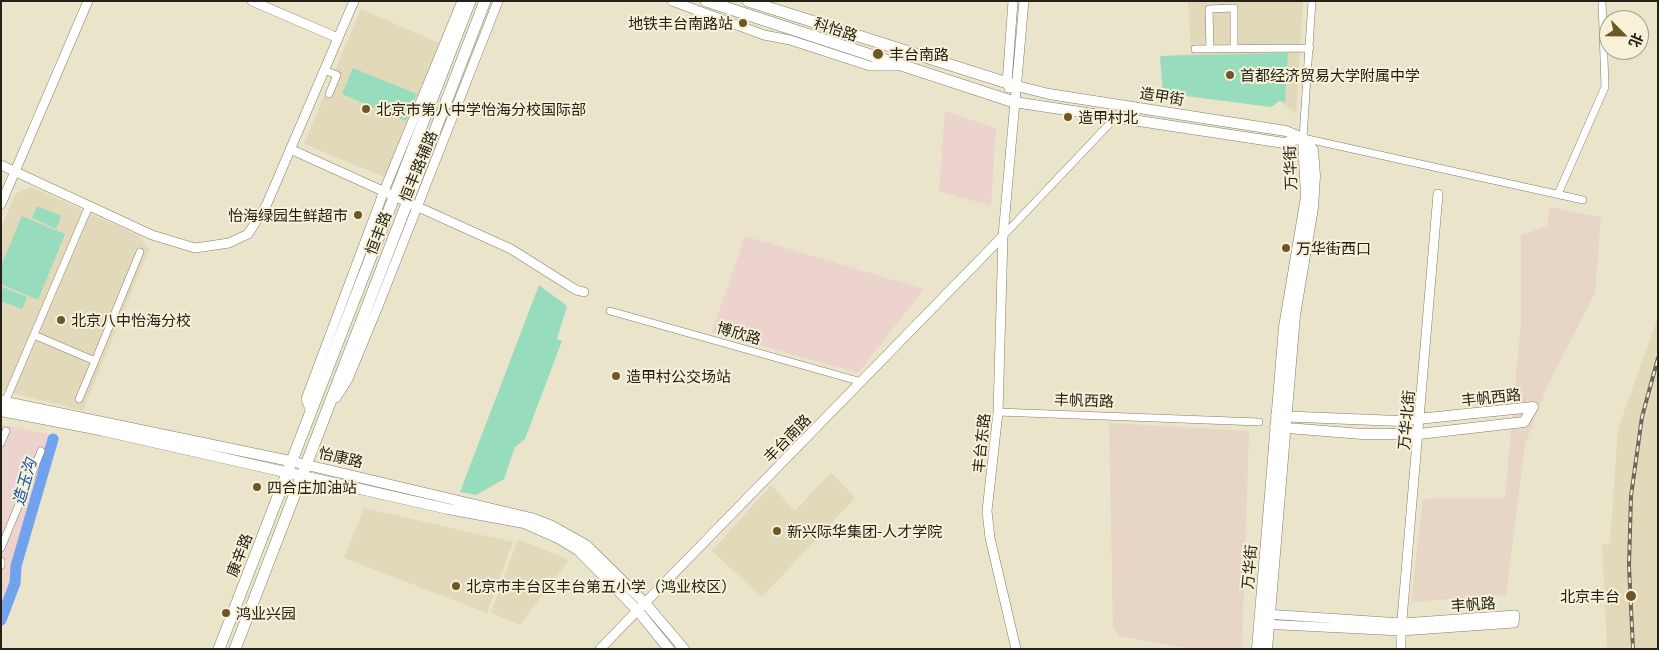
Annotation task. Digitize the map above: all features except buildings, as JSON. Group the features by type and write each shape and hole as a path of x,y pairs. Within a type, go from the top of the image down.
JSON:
{"main road":[{"name":"恒丰路","path":"286,472 389,193 470,1"},
{"name":"恒丰路","path":"304,471 323,420 412,204 485,1"},
{"name":"科怡路","path":"706,1 1014,102"},
{"name":"科怡路","path":"748,1 1012,85"},
{"name":"造甲街","path":"1012,85 1049,94 1286,131 1303,138"},
{"name":"造甲街","path":"1014,102 1284,143 1303,138"},
{"name":"万华街","path":"1267,649 1264,619 1275,428 1287,304 1306,197 1303,138"},
{"name":"万华街","path":"1257,649 1264,619 1286,428 1297,295 1314,192 1313,150 1303,138"},
{"name":"怡康路","path":"3,404 290,461 304,471 524,523 542,530 578,550 638,611 670,649"},
{"name":"怡康路","path":"3,404 100,430 286,472 304,471 508,512 545,523 586,545 645,603 684,649"},
{"name":"丰帆西路","path":"1275,428 1362,434 1418,434 1524,422 1533,408 1420,420 1367,421 1276,416"},
{"name":"康辛路","path":"235,649 304,471"},
{"name":"康辛路","path":"219,649 286,472"}],"street":[{"path":"1,204 88,1"},
{"path":"252,1 338,38"},
{"path":"1,165 152,235 195,248 229,243 248,234 266,206 354,1"},
{"name":"恒丰路辅路","path":"389,193 462,1"},
{"name":"恒丰路辅路","path":"412,204 498,1"},
{"path":"672,1 764,35 790,40 870,66 902,66"},
{"path":"1003,236 1014,102 1012,85 1013,1"},
{"path":"1012,85 1024,1"},
{"path":"1303,138 1312,1"},
{"path":"1558,194 1605,87 1602,1"},
{"path":"1210,49 1209,9 1234,8 1234,49"},
{"path":"1196,50 1310,48"},
{"path":"324,70 337,75 329,94"},
{"path":"1003,236 1116,118"},
{"name":"造甲街","path":"1303,138 1583,200"},
{"path":"290,148 511,249 576,290 584,292"},
{"name":"万华北街","path":"1402,649 1401,627 1438,194"},
{"path":"3,404 89,206"},
{"name":"丰台南路","path":"600,649 1003,236"},
{"name":"丰台东路","path":"1003,236 998,412 987,511 988,524 1016,649"},
{"path":"80,399 140,252"},
{"name":"博欣路","path":"610,310 862,382"},
{"path":"34,335 95,361"},
{"name":"丰帆西路","path":"998,412 1259,422"},
{"path":"1,443 6,431"},
{"path":"1,548 40,451"},
{"name":"丰帆路","path":"1264,619 1401,627 1514,623 1515,615 1401,627"}],"shaded area":[{"name":"首都经济贸易大学附属中学","path":"1188,1 1303,1 1296,114 1280,101 1271,107 1163,93 1160,56 1191,54"},
{"name":"北京市第八中学怡海分校国际部","path":"361,9 439,43 384,177 304,144"},
{"path":"945,111 996,128 991,206 939,191"},
{"name":"北京八中怡海分校","path":"31,187 138,235 149,249 83,411 1,390 1,228 16,193"},
{"path":"1549,207 1601,217 1595,293 1548,385 1525,444 1506,595 1411,602 1423,499 1505,498 1521,322 1521,235 1548,226"},
{"path":"745,236 924,289 858,373 712,332"},
{"path":"1658,317 1658,649 1607,649 1602,544 1610,543 1618,429"},
{"path":"1109,423 1249,431 1242,649 1191,649 1119,636 1113,627"},
{"path":"1,424 52,435 12,565 12,580 1,612"},
{"name":"新兴际华集团-人才学院","path":"831,472 855,498 762,597 712,551 771,485 795,511"},
{"name":"北京市丰台区丰台第五小学（鸿业校区）","path":"364,508 513,542 487,613 344,558"},
{"path":"518,539 569,560 520,625 491,613"}],"green space":[{"path":"1288,53 1285,102 1279,101 1271,107 1163,93 1160,56"},
{"path":"353,68 417,94 406,121 342,94"},
{"path":"37,206 61,216 56,229 32,218"},
{"path":"22,216 65,234 38,300 1,284 1,266"},
{"path":"539,285 567,306 557,339 562,341 525,439 515,447 504,479 476,495 460,492"},
{"path":"3,287 27,297 22,309 1,301"}],"waterway":[{"name":"造玉沟","path":"1,620 15,583 16,566 53,439"}],"railway":[{"path":"1633,649 1629,566 1631,496 1642,417 1658,358"}],"place":[{"name":"地铁丰台南路站","path":"743,23"},
{"name":"丰台南路","path":"878,54"},
{"name":"首都经济贸易大学附属中学","path":"1230,75"},
{"name":"北京市第八中学怡海分校国际部","path":"366,109"},
{"name":"造甲村北","path":"1068,117"},
{"name":"怡海绿园生鲜超市","path":"358,215"},
{"name":"万华街西口","path":"1286,248"},
{"name":"北京八中怡海分校","path":"61,320"},
{"name":"造甲村公交场站","path":"616,376"},
{"name":"四合庄加油站","path":"257,487"},
{"name":"新兴际华集团-人才学院","path":"777,531"},
{"name":"北京市丰台区丰台第五小学（鸿业校区）","path":"456,586"},
{"name":"北京丰台","path":"1631,596"},
{"name":"鸿业兴园","path":"226,613"}]}
